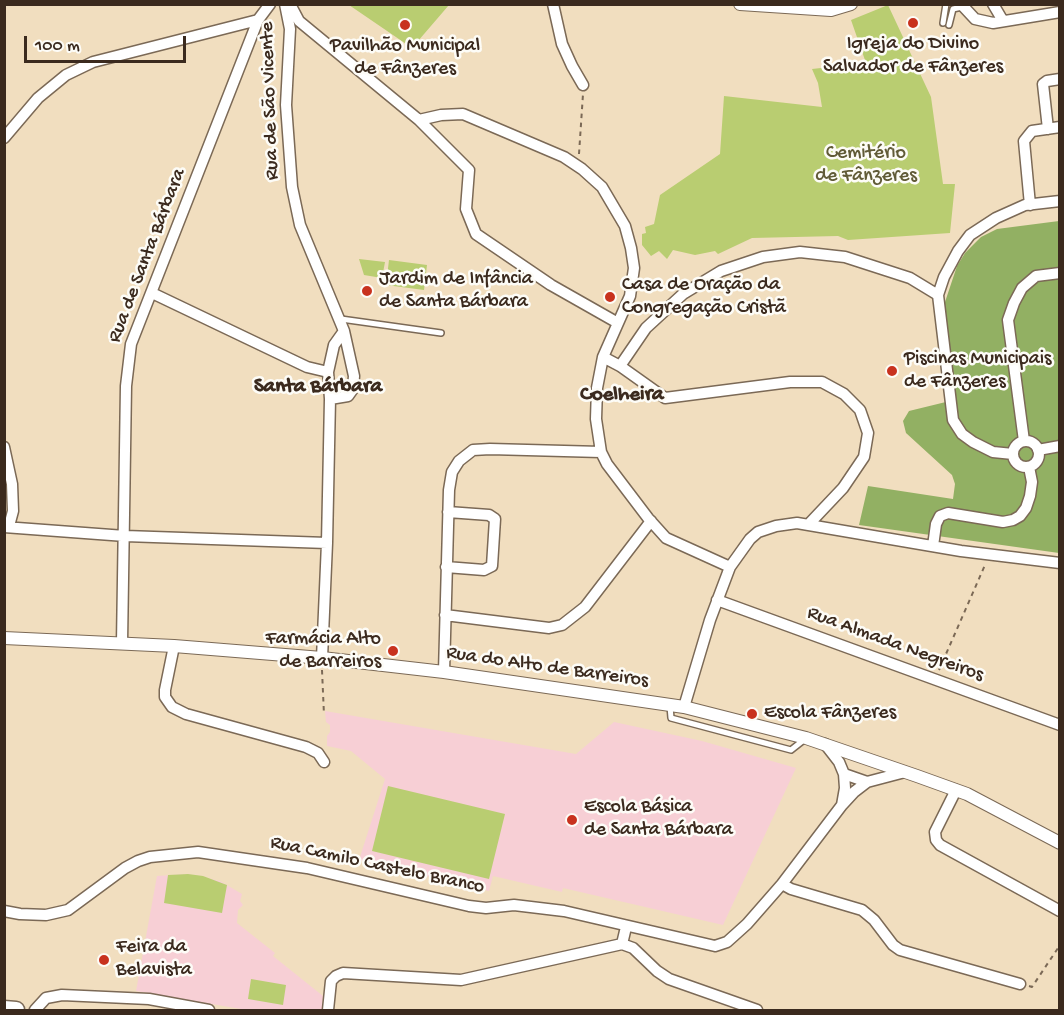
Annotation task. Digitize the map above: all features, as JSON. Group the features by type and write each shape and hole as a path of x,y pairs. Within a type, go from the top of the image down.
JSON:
{"main road":[{"path":"4,1009 16,1011"}],"street":[{"name":"Rua de Santa Bárbara","path":"122,643 126,386 131,344 258,20 270,4"},
{"name":"Rua de São Vicente","path":"285,4 290,29 286,105 292,187 300,225 344,331 354,376 354,389 348,396 330,399"},
{"path":"290,4 299,21 419,120 469,170 466,209 476,234 551,285 618,323"},
{"path":"553,4 562,44 583,85"},
{"path":"740,4 831,10 851,4"},
{"path":"993,4 1003,21"},
{"path":"961,6 975,19 993,23 1059,12"},
{"path":"4,138 38,98 66,75 93,62 258,20"},
{"path":"1048,129 1042,84 1059,79"},
{"path":"419,120 441,115 463,114 564,157 602,187 625,226 631,248 633,284 603,357 597,388 596,419 601,452 607,464 666,538 730,567"},
{"path":"1030,205 1024,141 1032,131 1059,128"},
{"path":"1012,454 993,452 973,442 962,434 953,420 938,295 944,277 958,250 970,235 996,218 1030,205 1059,201"},
{"path":"620,366 646,328 683,294 721,271 763,256 800,252 844,257 910,278 938,295"},
{"path":"1024,441 1008,320 1022,288 1036,276 1059,273"},
{"path":"152,293 307,367 328,372"},
{"path":"322,661 330,399 328,372 334,345 344,331"},
{"path":"603,357 620,366 665,398 790,382 822,382 844,394 860,410 868,433 864,457 843,488 808,525"},
{"path":"1024,441 1035,444 1038,450 1036,463 1029,467 1015,463 1012,454 1015,446 1024,441"},
{"path":"1038,450 1059,446"},
{"path":"4,447 12,484 13,511 7,526 125,536 327,543"},
{"path":"444,672 448,512 452,472 459,461 473,450 601,452"},
{"path":"933,546 936,524 940,516 948,513 1003,522 1020,516 1030,496 1032,482 1029,467"},
{"path":"446,567 484,570 492,566 495,519 489,515 448,512"},
{"path":"445,615 549,628 562,625 585,607 651,521"},
{"path":"684,707 717,600 730,567 750,539 758,532 797,523 990,555 1059,563"},
{"name":"Rua Almada Negreiros","path":"717,600 1059,724"},
{"name":"Rua do Alto de Barreiros","path":"4,638 174,646 444,672 684,707 806,738 956,790 1059,843"},
{"path":"174,646 165,690 165,697 172,707 186,714 306,747 318,753 324,762"},
{"path":"825,744 839,762 844,774 845,788 842,805"},
{"name":"Rua Camilo Castelo Branco","path":"4,911 46,915 68,910 138,861 150,857 198,852 307,868 469,906 486,908 514,905 564,911 715,946 727,942 738,934 782,884 842,805 867,782 905,772"},
{"path":"844,774 867,782"},
{"path":"956,790 935,832 936,840 940,845 1059,911"},
{"path":"782,884 791,889 862,910 874,920 893,945 900,950 1020,984"},
{"path":"622,944 626,927"},
{"path":"328,1011 332,981 343,973 461,980 622,944 633,948 669,979 757,1011"},
{"path":"35,1011 38,1004 46,998 62,994 149,999 209,1011"}],"lane":[{"path":"946,4 946,24 953,9 961,6"},
{"path":"339,319 441,333"},
{"path":"670,705 671,718 791,750 806,738"}],"path":[{"path":"578,166 583,85"},
{"path":"935,678 990,555"},
{"path":"322,661 324,715"},
{"path":"1020,984 1032,987 1059,945"}],"shaded area":[{"name":"Escola Básica de Santa Bárbara","path":"325,711 576,754 614,722 702,741 796,768 723,925 563,888 562,892 493,876 489,891 359,860 385,779 351,751 327,746 330,725 326,722"},
{"path":"188,874 220,881 242,894 240,901 243,905 238,910 237,923 275,953 273,956 323,996 322,1010 247,1010 136,991 157,876"}],"green space":[{"name":"Pavilhão Municipal de Fânzeres","path":"349,5 449,5 412,48"},
{"name":"Cemitério de Fânzeres","path":"888,5 931,97 943,184 955,184 950,233 848,240 838,236 752,238 718,254 715,251 695,255 673,250 667,259 659,251 651,256 642,245 642,234 646,233 645,227 654,224 660,195 720,154 724,96 822,107 818,83 812,69 866,63 851,20"},
{"path":"1059,221 1059,553 859,525 868,486 953,499 955,484 952,475 906,433 903,421 909,411 954,400 945,323 945,302 957,266 965,253 981,237 997,229"},
{"path":"359,259 385,262 382,278 364,275"},
{"path":"389,260 427,265 424,290 386,285"},
{"path":"388,786 505,814 489,879 372,851"},
{"path":"168,875 203,876 227,885 222,913 164,903"},
{"path":"251,979 286,985 283,1005 248,999"}],"place":[{"name":"Igreja do Divino Salvador de Fânzeres","path":"913,23"},
{"name":"Pavilhão Municipal de Fânzeres","path":"405,25"},
{"name":"Jardim de Infância de Santa Bárbara","path":"367,291"},
{"name":"Casa de Oração da Congregação Cristã","path":"610,297"},
{"name":"Piscinas Municipais de Fânzeres","path":"892,371"},
{"name":"Farmácia Alto de Barreiros","path":"393,651"},
{"name":"Escola Fânzeres","path":"752,714"},
{"name":"Escola Básica de Santa Bárbara","path":"572,820"},
{"name":"Feira da Belavista","path":"104,960"}],"district":[{"name":"Santa Bárbara","path":"318,388"},
{"name":"Coelheira","path":"622,396"}]}
